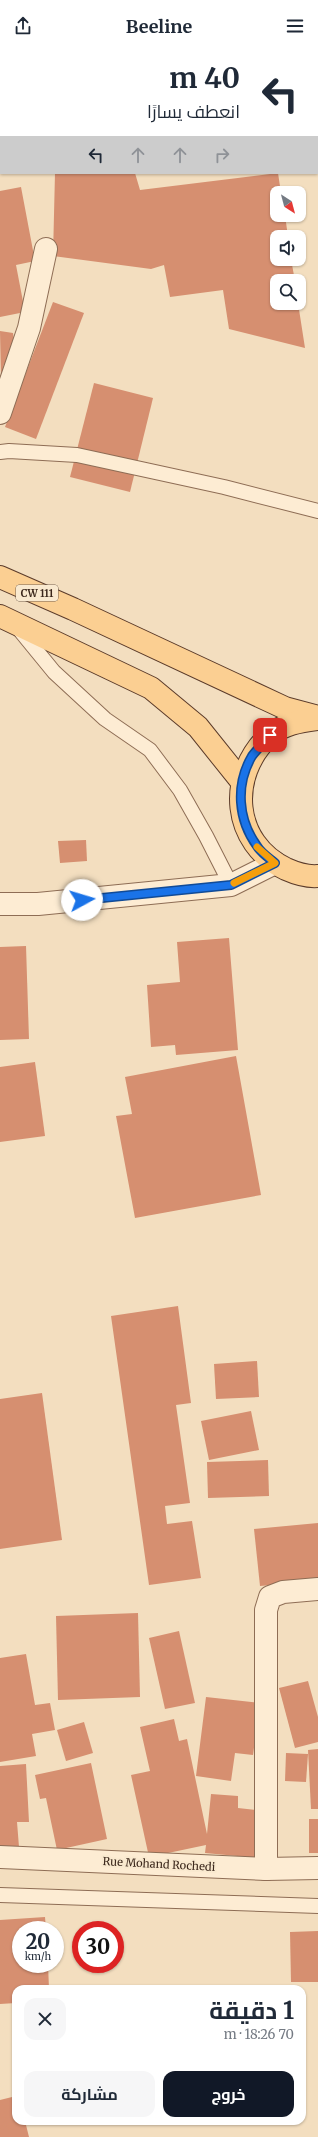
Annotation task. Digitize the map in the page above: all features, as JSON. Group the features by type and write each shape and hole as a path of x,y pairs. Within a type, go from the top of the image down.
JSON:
{"main road":[{"name":"CW 111","path":"0,577 73,609 285,708 318,718"},
{"path":"7,618 151,688 198,727 242,782"},
{"path":"318,718 295,722 270,735 252,756 242,782 240,805 246,827 258,847 275,863 293,872 318,876"}],"street":[{"path":"0,413 29,328 46,249"},
{"path":"0,904 38,904 231,885 275,863"},
{"path":"266,1869 266,1610 270,1597 283,1592 318,1589"},
{"name":"Rue Mohand Rochedi","path":"0,1857 266,1869 318,1868"}],"lane":[{"path":"0,452 10,451 77,455 224,487 318,511"},
{"path":"7,618 54,672 104,719 150,750 180,790 231,885"},
{"path":"0,1895 318,1906"}],"building":[{"path":"55,174 135,174 140,190 278,174 280,186 270,186 270,222 286,222 287,230 270,230 270,266 292,266 294,274 270,274 270,310 299,310 305,348 229,329 223,290 170,297 164,265 151,269 53,256"},
{"path":"21,187 35,261 16,265 25,312 0,317 0,191"},
{"path":"53,302 84,313 36,439 5,427"},
{"path":"0,331 13,333 17,362 4,364 1,380"},
{"path":"94,383 153,398 130,492 70,477"},
{"path":"86,840 87,861 60,863 58,841"},
{"path":"229,938 238,1050 176,1055 175,1045 151,1047 147,985 180,982 177,942"},
{"path":"26,946 29,1039 0,1040 0,947"},
{"path":"236,1056 261,1195 135,1218 116,1116 132,1114 125,1077"},
{"path":"35,1062 45,1136 0,1142 0,1067"},
{"path":"178,1306 191,1403 176,1405 190,1503 165,1506 167,1524 192,1521 201,1578 149,1585 111,1316"},
{"path":"257,1361 259,1397 216,1399 214,1364"},
{"path":"42,1393 62,1540 0,1549 0,1399"},
{"path":"251,1411 259,1450 209,1460 201,1421"},
{"path":"268,1460 269,1496 208,1498 207,1462"},
{"path":"318,1523 318,1581 260,1586 254,1529"},
{"path":"138,1613 140,1697 58,1700 56,1616"},
{"path":"179,1631 195,1703 165,1709 149,1638"},
{"path":"26,1654 35,1705 50,1703 55,1730 32,1734 36,1756 0,1762 0,1658"},
{"path":"308,1681 318,1717 318,1742 295,1748 279,1688"},
{"path":"206,1697 260,1703 253,1755 235,1753 231,1781 196,1776"},
{"path":"174,1719 179,1741 187,1739 207,1834 211,1794 238,1796 238,1808 264,1811 259,1858 205,1853 206,1845 149,1857 131,1775 150,1771 140,1727"},
{"path":"84,1722 93,1753 66,1761 57,1730"},
{"path":"318,1749 318,1809 311,1809 308,1750"},
{"path":"286,1753 308,1754 306,1782 285,1781"},
{"path":"91,1763 107,1839 57,1850 46,1798 40,1799 35,1775"},
{"path":"26,1764 29,1822 17,1822 19,1847 0,1848 0,1766"},
{"path":"309,1819 318,1819 318,1853 309,1853"},
{"path":"45,1917 45,1921 12,1921 12,1973 48,1973 49,1985 12,1985 12,2003 0,2004 0,1920"},
{"path":"318,1931 318,1982 291,1982 290,1932"},
{"path":"12,2097 12,2125 26,2125 29,2137 0,2137 0,2100"}],"slow traffic":[{"path":"234,883 275,863 257,847"}],"route":[{"path":"82,900 231,885 275,863 258,847 246,827 240,805 242,782 252,756 270,735"}]}
